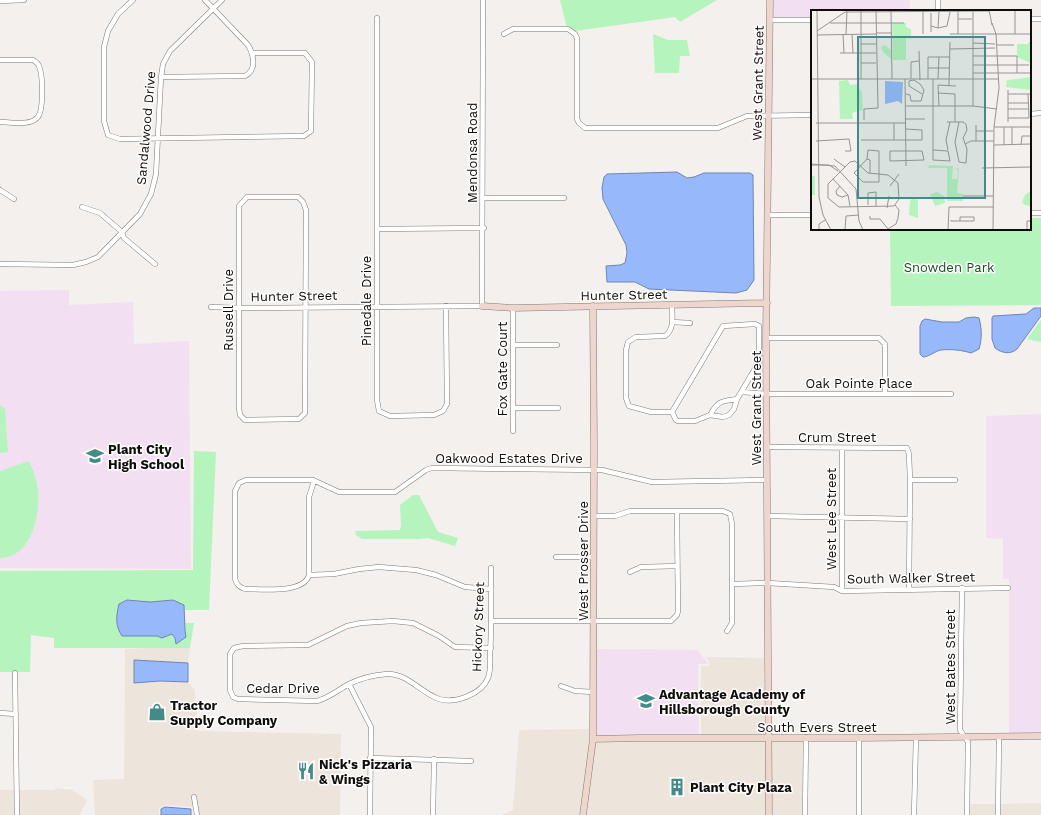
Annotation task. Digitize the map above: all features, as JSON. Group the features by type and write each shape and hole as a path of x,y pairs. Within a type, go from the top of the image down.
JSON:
{"street":[{"path":"0,1 24,0"},
{"path":"134,0 118,14 108,31 104,47 104,122 108,135 120,139 304,136 311,131 312,62 305,53 253,53"},
{"path":"161,78 245,76 250,74 253,69 253,53 248,45 205,0"},
{"name":"Sandalwood Drive","path":"0,264 73,265 86,262 98,257 140,214 151,194 156,174 163,64 170,51 222,0"},
{"name":"Mendonsa Road","path":"482,306 484,228 483,0"},
{"name":"West Grant Street","path":"769,815 766,338 770,0"},
{"name":"Pinedale Drive","path":"377,18 377,400 379,411 390,416 434,415 443,411 447,404 446,306"},
{"path":"770,20 811,20"},
{"path":"504,34 513,29 568,29 575,34 577,119 578,124 585,128 718,128 747,116 811,115"},
{"path":"0,60 33,60 37,62 40,68 42,99 42,112 37,119 30,122 0,122"},
{"path":"1031,114 1041,113"},
{"path":"0,190 14,199"},
{"name":"Russell Drive","path":"247,196 298,197 303,202 306,210 306,307 305,413 299,419 245,420 240,415 239,408 239,206 247,196"},
{"path":"483,198 564,198"},
{"path":"82,207 100,214 122,232 124,238 155,264"},
{"path":"1031,213 1041,214"},
{"path":"767,215 811,215"},
{"path":"377,229 484,228"},
{"name":"Hunter Street","path":"211,307 482,306 513,308 767,303"},
{"path":"672,305 671,330 665,336 636,337 628,342 626,350 627,402 634,408 651,412 672,412"},
{"name":"West Prosser Drive","path":"583,815 592,739 593,692 593,306"},
{"name":"Fox Gate Court","path":"513,308 513,430"},
{"path":"672,322 690,323"},
{"path":"755,324 759,327 759,359 737,399 734,409 729,415 723,417 710,415 695,421 678,421 672,412 724,325 755,324"},
{"path":"766,338 879,338 885,344 885,393"},
{"path":"513,345 557,345"},
{"name":"Oak Pointe Place","path":"742,392 766,394 951,394"},
{"path":"710,415 716,405 723,401 737,399"},
{"path":"514,408 558,408"},
{"name":"Crum Street","path":"767,447 908,448 910,480"},
{"name":"West Lee Street","path":"842,448 842,590"},
{"name":"Oakwood Estates Drive","path":"309,575 308,580 304,584 285,589 245,589 240,588 236,584 234,491 239,483 246,480 306,480 314,481 339,492 395,492 426,470 432,468 594,469 609,471 652,482 767,480"},
{"path":"909,590 910,480 955,480"},
{"path":"314,481 309,497 309,575 334,574 378,567 416,570 436,575 465,587 491,589"},
{"path":"594,516 615,516 630,511 723,511 730,514 732,524 732,623 727,632"},
{"path":"491,621 671,621 677,615 678,611 677,511"},
{"path":"767,516 910,518"},
{"path":"556,558 594,558"},
{"path":"630,572 641,567 677,566"},
{"name":"Hickory Street","path":"485,685 489,677 491,568"},
{"name":"South Walker Street","path":"732,584 834,587 842,590 1008,588"},
{"name":"West Bates Street","path":"962,588 960,730 968,742 967,815"},
{"name":"Cedar Drive","path":"485,685 477,691 460,699 441,699 428,694 406,679 390,674 370,676 350,684 326,698 317,701 238,699 233,697 230,690 230,654 234,648 243,646 308,645 347,626 361,623 393,621 412,623 439,636 455,647 490,648"},
{"path":"15,673 17,815"},
{"path":"350,684 370,727 370,815"},
{"path":"561,686 575,691 593,692"},
{"path":"0,713 16,714"},
{"path":"998,815 999,736"},
{"name":"South Evers Street","path":"592,739 1041,736"},
{"path":"805,815 806,737"},
{"path":"914,815 916,737"},
{"path":"859,738 859,815"},
{"path":"370,758 471,761"},
{"path":"433,815 434,759"},
{"path":"194,797 197,815"}],"shaded area":[{"path":"770,0 910,0 910,10 811,10 811,20 770,20"},
{"name":"Plant City High School","path":"69,290 69,305 133,302 134,344 189,341 191,569 0,568 0,291"},
{"path":"1041,414 1041,736 1009,736 1009,579 1003,579 1003,539 986,538 986,416"},
{"path":"190,648 188,663 134,660 134,683 160,681 188,682 195,690 198,731 341,734 340,815 194,815 193,807 166,805 159,808 159,815 95,815 93,780 124,779 125,649"},
{"name":"Advantage Academy of Hillsborough County","path":"593,649 698,650 708,664 698,664 699,738 593,739"},
{"path":"706,657 764,658 764,735 701,735 701,666 708,666 710,664"},
{"path":"590,729 587,766 580,815 501,815 513,810 519,730"},
{"path":"640,740 766,740 766,815 586,815 595,742"},
{"path":"772,740 803,740 802,815 772,815"},
{"path":"55,788 72,790 87,800 80,815 0,815 0,790 55,790"},
{"path":"1041,803 1041,815 1000,815 1000,804"},
{"path":"970,804 995,804 995,815 970,815"}],"green space":[{"path":"560,0 717,0 680,22 675,17 568,32"},
{"path":"653,34 668,40 687,40 690,56 680,56 679,73 655,73"},
{"name":"Snowden Park","path":"1031,218 1041,218 1041,305 891,306 890,230 1031,230"},
{"path":"1041,320 1041,342 1027,339"},
{"path":"0,405 5,409 8,452 0,453"},
{"path":"194,451 216,452 209,610 185,610 184,605 127,600 122,636 157,636 162,638 172,634 175,638 186,637 185,623 194,623 190,648 54,648 54,638 31,635 30,672 0,672 0,571 193,570"},
{"path":"29,461 36,478 38,495 38,507 33,531 28,541 20,550 11,556 0,558 0,471"},
{"path":"413,495 419,495 438,532 458,538 455,546 428,538 362,539 356,535 355,531 400,530 400,505"}],"water":[{"path":"677,172 687,178 704,173 750,173 753,175 754,280 747,290 736,293 649,289 635,282 607,282 606,266 625,263 627,253 626,245 603,199 602,188 604,177 607,174"},
{"path":"1034,308 1041,308 1041,316 1017,349 1006,353 995,348 992,339 993,316 1026,314"},
{"path":"966,318 979,318 981,326 979,349 971,353 960,350 941,350 923,357 920,354 920,326 922,321 925,319 942,322 959,322"},
{"path":"127,600 150,602 173,600 184,605 186,637 176,644 175,638 172,634 162,638 157,636 122,636 117,624 117,613 119,604"},
{"path":"134,660 188,663 188,682 160,681 134,683"},
{"path":"165,807 191,809 191,815 161,815 161,809"}],"place":[{"name":"Plant City High School","path":"95,456"},
{"name":"Advantage Academy of Hillsborough County","path":"646,701"},
{"name":"Tractor Supply Company","path":"157,712"},
{"name":"Nick's Pizzaria & Wings","path":"306,771"},
{"name":"Plant City Plaza","path":"677,787"}]}
